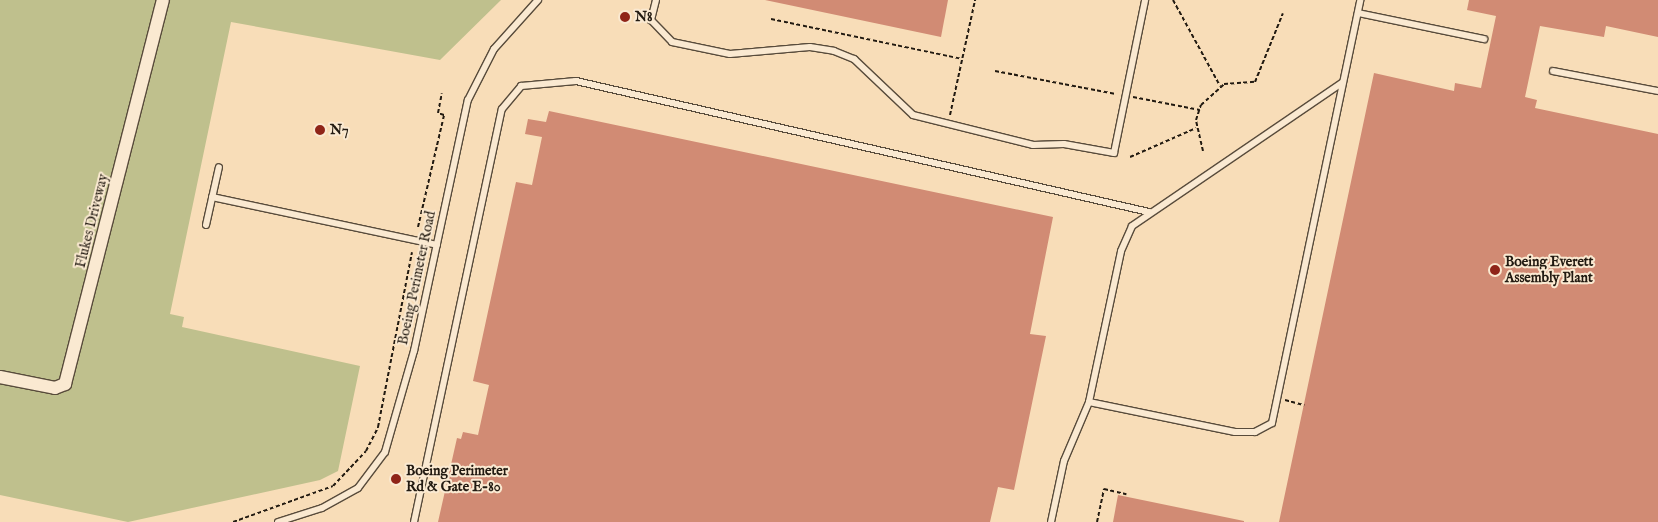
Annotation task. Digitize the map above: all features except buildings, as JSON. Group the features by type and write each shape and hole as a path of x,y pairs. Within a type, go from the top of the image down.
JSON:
{"street":[{"name":"Flukes Driveway","path":"0,377 55,388 65,384 161,0"}],"lane":[{"name":"Boeing Perimeter Road","path":"278,522 322,508 358,488 385,452 414,350 475,81 494,49 538,0"},
{"path":"656,0 651,20 672,42 730,54 810,47 834,51 865,68 913,115 1034,145 1064,144 1114,153 1145,0"},
{"path":"1089,402 1235,432 1255,432 1272,423 1360,0"},
{"path":"1358,13 1484,39"},
{"path":"1553,70 1658,91"},
{"path":"414,522 502,109 522,86 576,81 1149,212"},
{"path":"1051,522 1064,461 1089,402 1121,252 1132,226 1149,212 1342,83"},
{"path":"206,225 219,167"},
{"path":"212,197 437,245"}],"path":[{"path":"948,124 974,0"},
{"path":"1173,0 1220,86"},
{"path":"1203,151 1197,128 1200,110 1220,86 1239,80 1255,82 1283,13"},
{"path":"771,19 962,59"},
{"path":"995,70 1200,110"},
{"path":"418,227 444,114 438,113 442,93"},
{"path":"1130,157 1197,128"},
{"path":"233,522 333,486 362,457 378,427 412,252"},
{"path":"1097,522 1104,489 1126,494"}],"green space":[{"path":"0,0 501,0 440,60 231,22 170,314 184,317 182,327 360,366 338,471 320,480 128,522 0,495"}],"place":[{"name":"N8","path":"625,17"},
{"name":"N7","path":"320,130"},
{"name":"Boeing Everett Assembly Plant","path":"1495,270"},
{"name":"Boeing Perimeter Rd & Gate E-80","path":"396,479"}]}
